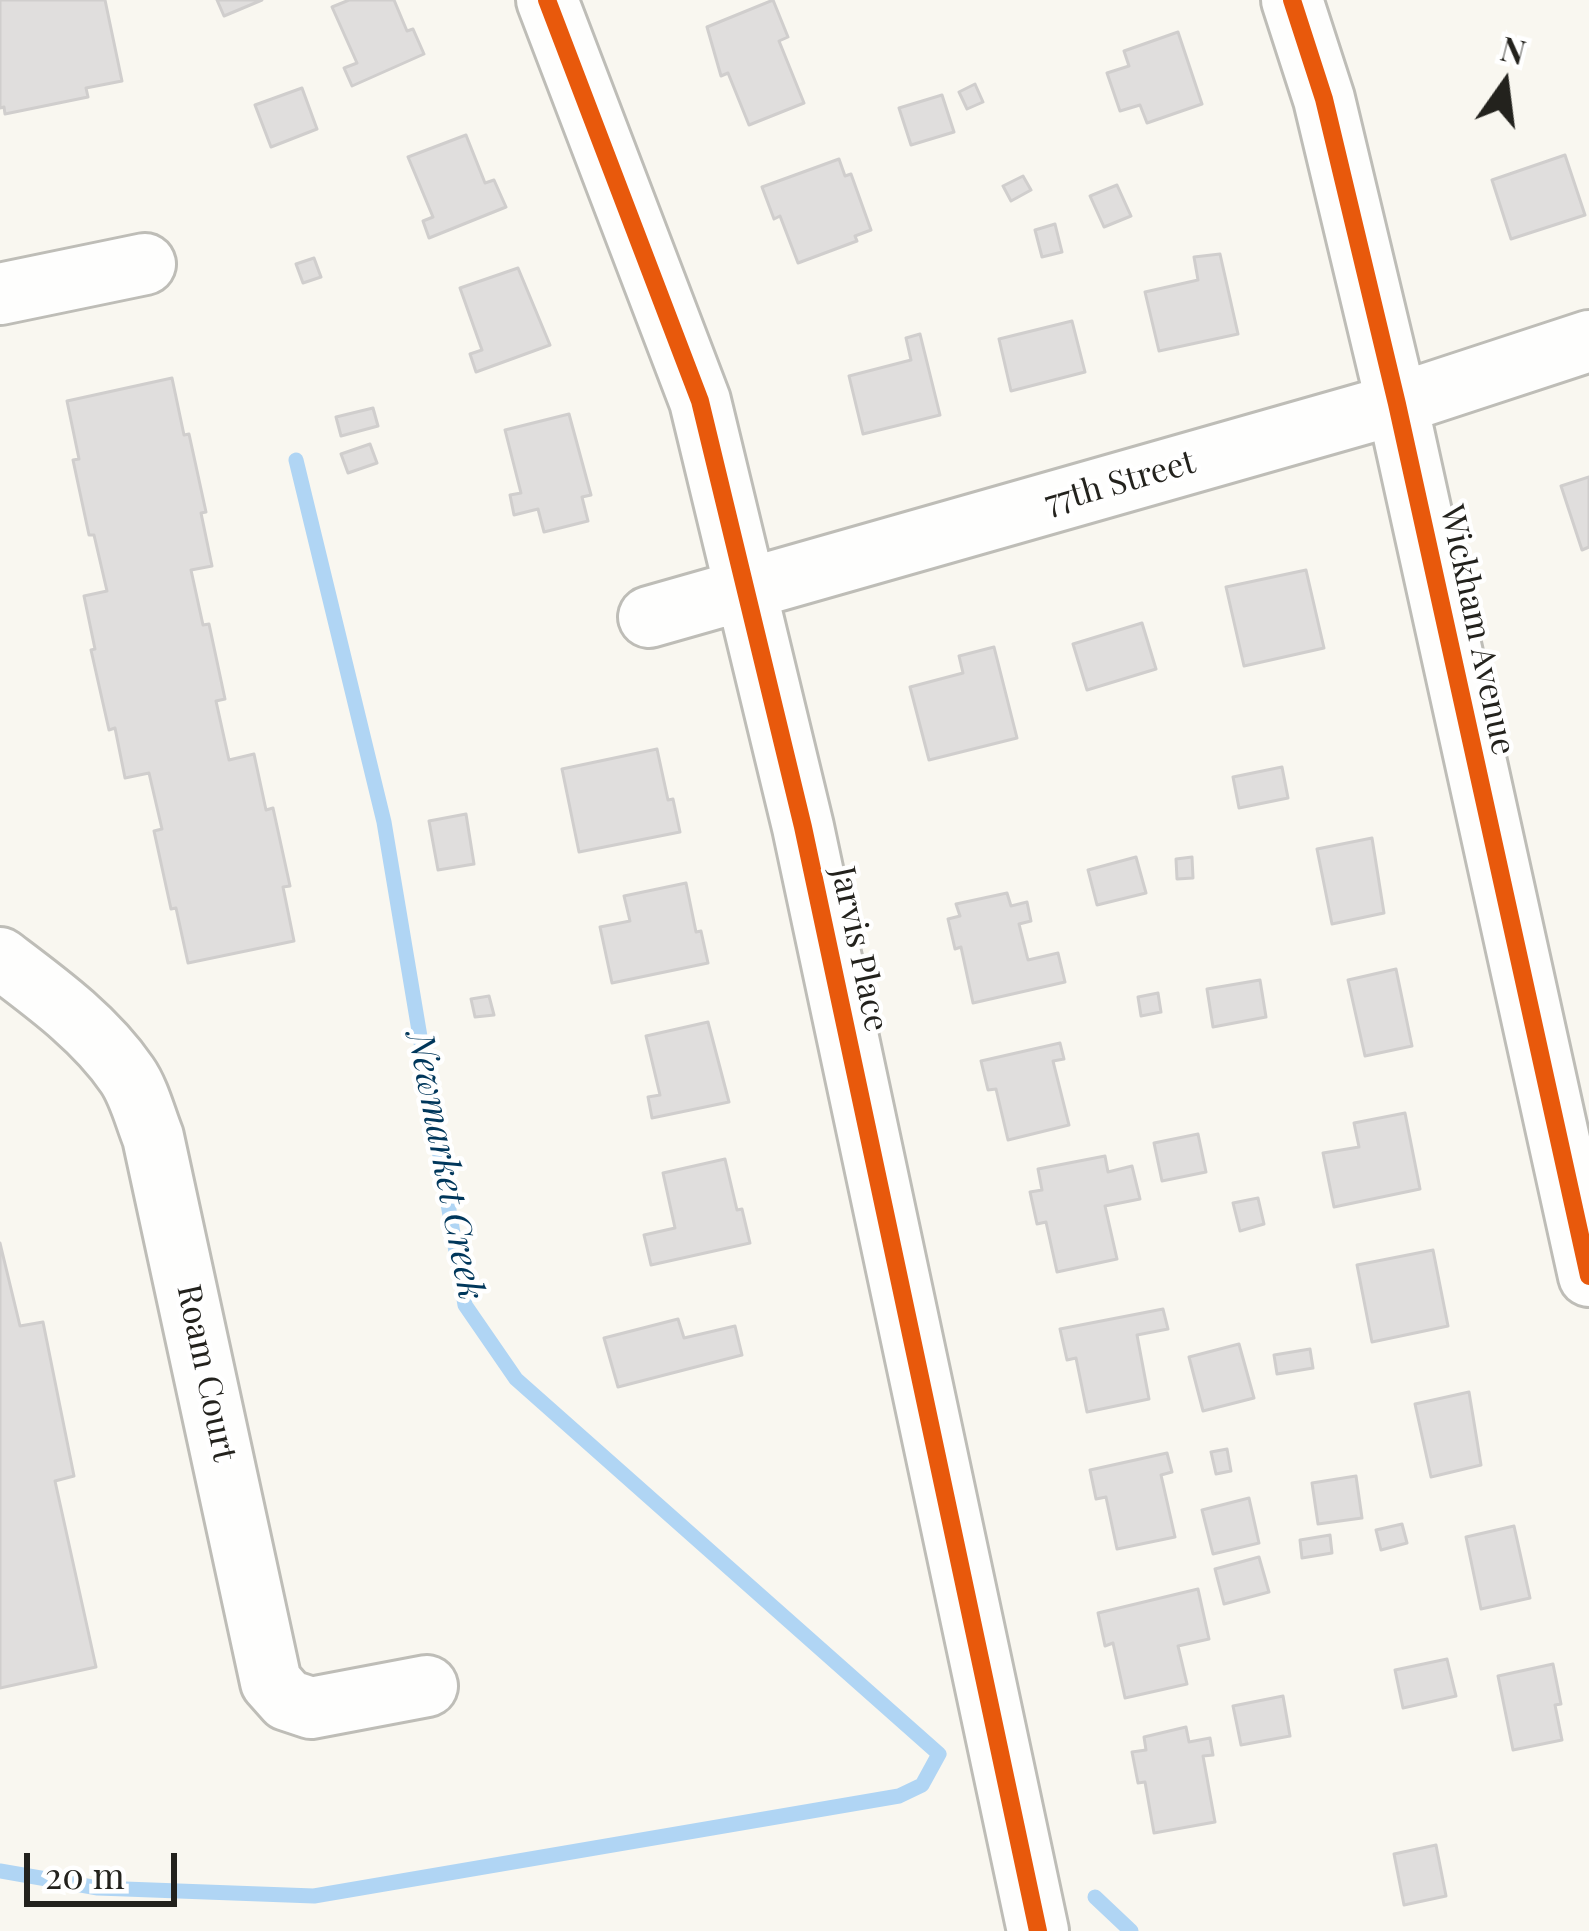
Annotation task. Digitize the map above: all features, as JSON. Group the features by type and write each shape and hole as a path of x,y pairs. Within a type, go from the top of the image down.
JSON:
{"street":[{"name":"Jarvis Place","path":"547,0 700,401 803,827 1038,1931"},
{"name":"Wickham Avenue","path":"1292,0 1324,99 1397,404 1589,1276"},
{"path":"0,294 145,264"},
{"name":"77th Street","path":"649,617 1397,404 1589,341"},
{"name":"Roam Court","path":"0,958 90,1031 120,1066 130,1078 153,1137 271,1682 287,1700 311,1708 428,1687"}],"building":[{"path":"0,0 105,0 122,81 86,88 88,97 5,114 4,107 0,108"},
{"path":"217,0 262,0 224,16"},
{"path":"349,0 394,0 407,31 413,29 424,54 352,86 344,68 357,63 332,7"},
{"path":"773,0 788,37 779,41 804,103 749,125 728,73 721,76 707,27"},
{"path":"1178,32 1202,104 1147,123 1140,105 1120,111 1107,73 1129,66 1124,51"},
{"path":"975,84 983,102 967,109 959,92"},
{"path":"302,88 317,129 271,147 255,105"},
{"path":"942,95 954,132 911,145 899,108"},
{"path":"466,135 485,183 494,180 506,207 429,238 423,221 433,217 408,157"},
{"path":"1565,155 1585,215 1511,239 1492,180"},
{"path":"839,159 845,176 851,174 871,230 855,236 857,241 798,263 780,216 774,219 762,187"},
{"path":"1023,176 1031,190 1011,201 1003,186"},
{"path":"1117,185 1131,216 1104,227 1090,196"},
{"path":"1055,224 1062,252 1042,257 1035,230"},
{"path":"1220,254 1238,334 1159,351 1145,292 1198,280 1194,257"},
{"path":"314,258 321,277 303,283 296,264"},
{"path":"518,268 550,345 476,372 470,354 482,350 460,288"},
{"path":"1072,321 1085,372 1011,391 999,339"},
{"path":"920,334 940,415 863,434 849,376 911,360 906,338"},
{"path":"172,378 206,512 201,513 212,566 191,570 203,625 209,624 225,699 216,701 229,760 254,754 266,810 273,808 290,886 283,887 294,941 188,963 154,831 162,829 149,773 125,778 91,650 95,649 84,596 107,591 73,460 79,459 67,401"},
{"path":"373,408 378,426 341,436 336,417"},
{"path":"569,414 591,495 582,497 588,521 544,532 538,509 514,515 510,495 521,493 505,430"},
{"path":"370,444 377,463 348,473 341,454"},
{"path":"1589,477 1589,547 1582,550 1561,486"},
{"path":"1306,570 1324,648 1244,666 1226,587"},
{"path":"1142,623 1156,669 1087,690 1073,644"},
{"path":"994,647 1017,738 929,760 910,687 963,673 959,656"},
{"path":"657,749 680,832 579,852 562,769"},
{"path":"1282,767 1288,798 1239,808 1233,777"},
{"path":"466,814 474,864 438,870 429,821"},
{"path":"1372,838 1384,913 1332,924 1317,849"},
{"path":"1136,857 1146,893 1097,905 1088,870"},
{"path":"1192,857 1193,878 1177,879 1176,859"},
{"path":"686,883 708,963 612,983 600,927 630,921 624,896"},
{"path":"1007,893 1011,906 1027,902 1031,921 1019,924 1028,960 1058,953 1065,982 973,1003 961,947 955,949 948,919 960,916 956,904"},
{"path":"1396,969 1412,1046 1365,1056 1348,980"},
{"path":"1260,980 1266,1017 1213,1027 1207,989"},
{"path":"1158,993 1161,1012 1141,1016 1138,997"},
{"path":"489,996 494,1015 475,1017 471,999"},
{"path":"708,1022 729,1102 652,1118 648,1097 660,1095 646,1036"},
{"path":"1060,1043 1064,1059 1053,1061 1069,1125 1008,1140 996,1089 988,1090 981,1061"},
{"path":"1405,1113 1420,1189 1334,1207 1323,1153 1359,1147 1354,1123"},
{"path":"1198,1134 1206,1172 1162,1181 1154,1143"},
{"path":"1105,1156 1108,1172 1132,1166 1140,1199 1105,1206 1117,1259 1057,1272 1046,1222 1037,1224 1030,1192 1042,1190 1038,1169"},
{"path":"725,1159 750,1243 651,1265 644,1235 675,1228 663,1173"},
{"path":"1258,1198 1264,1224 1240,1231 1233,1203"},
{"path":"0,1243 20,1326 43,1322 74,1476 55,1481 96,1667 0,1688"},
{"path":"1433,1250 1448,1326 1372,1342 1357,1265"},
{"path":"1163,1309 1168,1329 1137,1335 1149,1399 1087,1412 1076,1358 1067,1360 1060,1329"},
{"path":"678,1319 684,1338 735,1326 742,1355 618,1387 604,1338"},
{"path":"1239,1344 1254,1398 1203,1411 1189,1357"},
{"path":"1310,1349 1313,1368 1277,1374 1274,1355"},
{"path":"1469,1392 1481,1465 1431,1477 1415,1404"},
{"path":"1227,1449 1231,1471 1216,1474 1211,1452"},
{"path":"1167,1453 1172,1472 1161,1475 1175,1537 1117,1549 1106,1497 1096,1499 1090,1470"},
{"path":"1356,1476 1362,1518 1318,1524 1312,1483"},
{"path":"1249,1498 1259,1543 1213,1554 1202,1510"},
{"path":"1402,1524 1407,1543 1381,1550 1376,1530"},
{"path":"1514,1526 1530,1598 1481,1609 1466,1537"},
{"path":"1330,1535 1332,1553 1302,1558 1300,1540"},
{"path":"1259,1557 1269,1592 1224,1604 1215,1569"},
{"path":"1198,1589 1209,1639 1178,1646 1187,1684 1125,1698 1113,1643 1105,1646 1098,1613"},
{"path":"1447,1659 1456,1696 1403,1708 1395,1670"},
{"path":"1553,1664 1562,1740 1513,1750 1498,1676"},
{"path":"1283,1696 1290,1736 1241,1745 1233,1706"},
{"path":"1186,1727 1189,1742 1210,1738 1213,1755 1203,1756 1215,1822 1154,1833 1145,1782 1138,1783 1132,1752 1146,1750 1144,1737"},
{"path":"1436,1845 1446,1896 1404,1905 1394,1854"}],"waterway":[{"name":"Newmarket Creek","path":"0,1871 98,1888 314,1896 899,1796 922,1785 939,1754 516,1379 465,1305 384,822 296,460"},
{"name":"Newmarket Creek","path":"1095,1897 1131,1931"}],"cycle path":[{"path":"547,0 700,401 803,827 1038,1931"},
{"path":"1292,0 1324,99 1397,404 1589,1276"}]}
